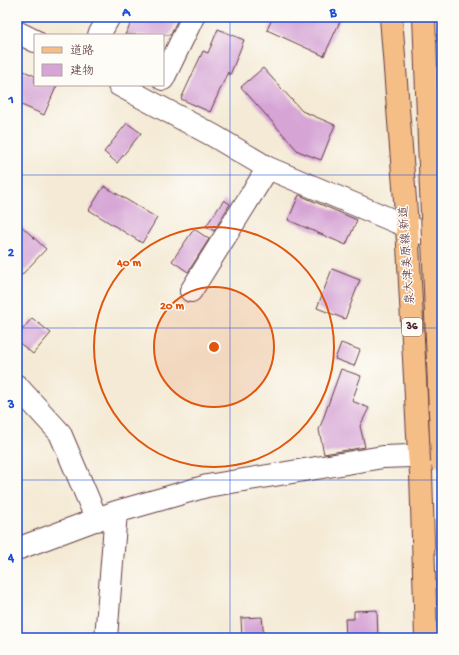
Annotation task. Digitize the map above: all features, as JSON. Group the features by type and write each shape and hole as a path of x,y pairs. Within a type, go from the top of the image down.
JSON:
{"main road":[{"name":"泉大津美原線 新道","path":"391,17 407,226 421,473 426,638"},
{"path":"424,17 442,462"}],"street":[{"path":"100,34 109,17"},
{"path":"164,77 193,17"},
{"path":"17,32 34,40"},
{"path":"123,86 156,94 214,136 268,168 442,241"},
{"path":"191,291 268,168"},
{"path":"17,386 60,433 106,516 106,638"},
{"path":"17,549 106,516 207,486 383,457 442,454"}],"building":[{"path":"134,17 179,17 170,35 126,34"},
{"path":"273,17 342,17 324,56 267,30"},
{"path":"218,29 244,40 230,75 228,72 210,112 181,99 203,51 208,53"},
{"path":"17,68 34,76 34,86 57,86 44,115 17,103"},
{"path":"263,68 302,111 335,125 321,160 298,151 241,87"},
{"path":"127,123 141,133 117,163 104,152"},
{"path":"104,186 157,218 142,243 89,210"},
{"path":"299,195 357,220 346,245 288,220"},
{"path":"224,200 230,204 214,231 206,226"},
{"path":"17,222 46,249 17,280"},
{"path":"194,229 209,239 188,272 172,261"},
{"path":"332,269 360,280 345,319 317,308"},
{"path":"32,318 51,333 33,354 17,341 17,336"},
{"path":"341,343 360,350 354,366 335,359"},
{"path":"341,369 361,376 352,401 369,408 360,426 365,447 324,454 319,430"},
{"path":"377,610 378,638 346,638 345,619 354,619 354,611"},
{"path":"262,617 264,638 242,638 241,618"}]}
